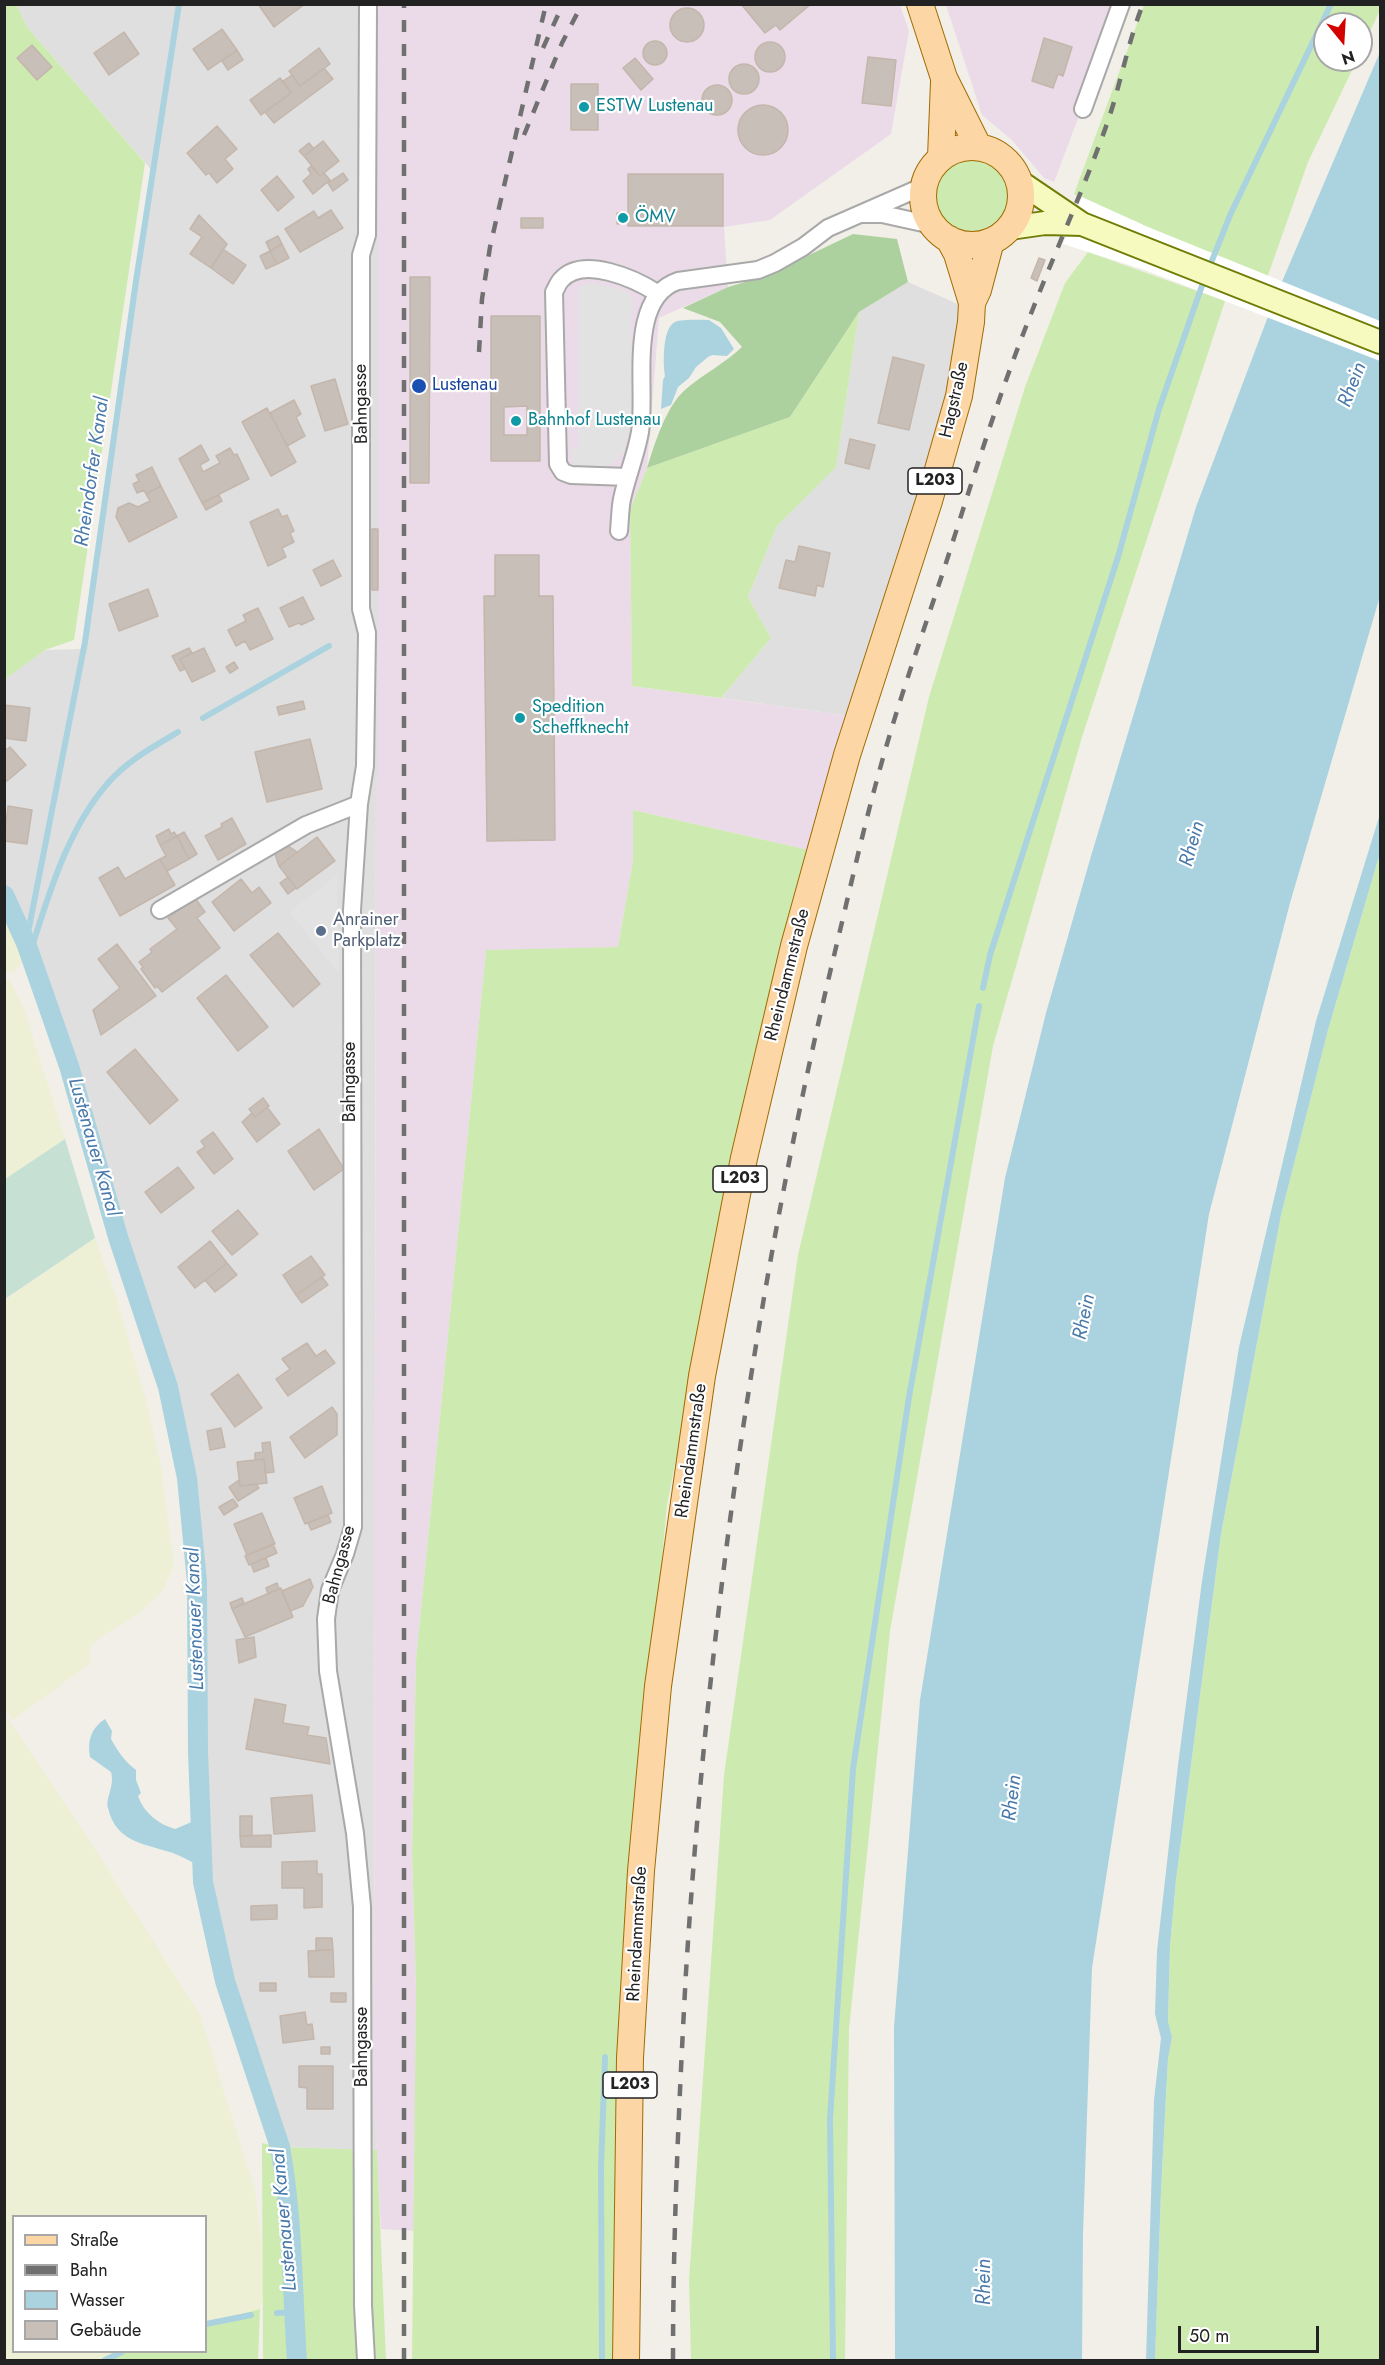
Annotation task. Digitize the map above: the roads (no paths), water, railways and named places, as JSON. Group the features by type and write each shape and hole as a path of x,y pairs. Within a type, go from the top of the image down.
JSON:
{"main road":[{"path":"920,4 944,78 978,146"},
{"path":"941,157 944,78"},
{"path":"924,186 930,170 941,157 958,148 978,146 992,150 1014,168 1020,182 1082,224 1380,342"},
{"name":"Hagstraße","path":"972,303 1001,234 1019,214 1022,198 1020,182"},
{"name":"Hagstraße","path":"909,565 959,396 972,303 957,254 926,213 923,199 924,186"},
{"path":"940,232 963,244 977,245 1001,234 1045,223 1082,224"},
{"name":"Rheindammstraße","path":"626,2361 630,2058 641,1871 658,1686 702,1376 744,1158 794,946 847,755 909,565"}],"street":[{"name":"Bahngasse","path":"366,2361 363,2305 362,1907 355,1833 328,1671 326,1619 330,1590 353,1527 352,920 359,804 365,755 368,633 361,609 361,255 367,235 368,4"},
{"path":"1083,109 1121,4"},
{"path":"619,531 622,500 642,420 643,340 647,315 657,293 670,283 678,281 758,270 794,252 828,228 924,186"},
{"path":"859,214 882,214 940,232"},
{"path":"628,477 571,475 563,472 558,464 554,292 562,279 577,271 605,270 639,282 657,293"},
{"path":"160,910 306,825 359,804"}],"water":[{"name":"Rhein","path":"1380,52 1380,596 1290,903 1209,1214 1092,1968 1083,2234 1082,2360 895,2360 894,2027 920,1700 1005,1178 1046,1013 1196,507 1275,298"},
{"path":"682,320 709,320 721,328 734,349 727,356 708,357 678,387 671,405 661,409 665,376 664,347 668,331 675,322"},
{"path":"1380,814 1380,853 1328,1030 1281,1215 1221,1534 1176,1880 1170,1946 1168,2021 1172,2037 1168,2059 1161,2191 1155,2360 1146,2360 1154,2100 1161,2038 1155,2014 1157,1951 1202,1581 1239,1347 1316,1021"},
{"path":"105,1719 112,1731 111,1739 136,1770 136,1780 141,1793 138,1796 148,1813 157,1821 175,1829 201,1818 203,1867 173,1853 133,1840 118,1829 112,1820 107,1804 112,1783 111,1772 90,1757 89,1751 93,1731"}],"waterway":[{"name":"Rheindorfer Kanal","path":"26,943 85,642 136,281 179,4"},
{"path":"1209,268 1231,213 1331,4"},
{"path":"983,988 990,955 1118,557 1159,409 1205,277"},
{"path":"203,718 329,646"},
{"path":"30,953 70,842 94,801 108,783 141,754 178,732"},
{"name":"Lustenauer Kanal","path":"4,895 26,943 69,1066 118,1237 168,1387 187,1478 197,1582 198,1752 203,1882 225,1981 280,2147 290,2226 297,2360"},
{"path":"833,2360 830,2119 853,1769 909,1397 979,1006"},
{"path":"602,2360 601,2168 605,2057"},
{"path":"277,2313 294,2312"},
{"path":"207,2324 251,2315"},
{"path":"105,2360 120,2353"}],"railway":[{"path":"404,4 404,2360"},
{"path":"479,352 482,299 490,247 546,4"},
{"path":"543,48 563,4"},
{"path":"524,135 562,43 582,4"},
{"path":"673,2360 677,2166 695,1842 722,1582 739,1452 783,1194 838,939 866,821 892,727 994,414 1027,324 1108,121 1143,4"}],"place":[{"name":"ESTW Lustenau","path":"584,107"},
{"name":"ÖMV","path":"623,218"},
{"name":"Lustenau","path":"419,386"},
{"name":"Bahnhof Lustenau","path":"516,421"},
{"name":"Spedition Scheffknecht","path":"520,718"},
{"name":"Anrainer Parkplatz","path":"321,931"}]}
